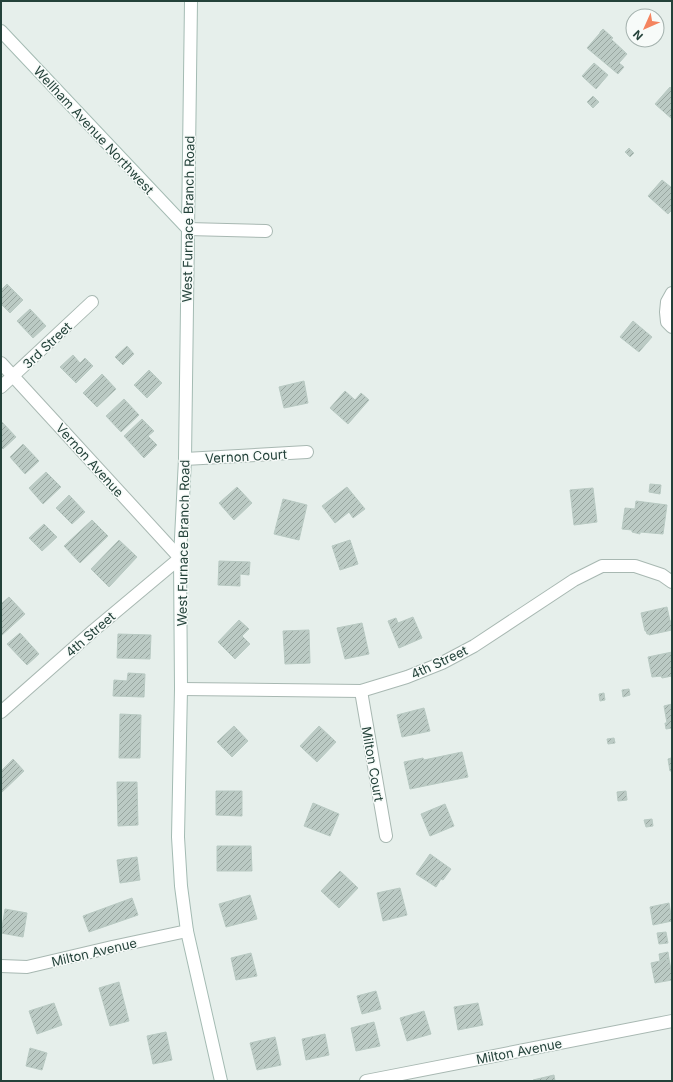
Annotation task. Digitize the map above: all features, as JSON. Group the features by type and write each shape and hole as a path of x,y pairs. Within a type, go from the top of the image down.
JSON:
{"street":[{"name":"West Furnace Branch Road","path":"191,1 185,459 180,558 181,689 178,837 181,886 187,931 221,1081"},
{"name":"Wellham Avenue Northwest","path":"1,31 188,230"},
{"path":"188,230 266,231"},
{"path":"672,293 667,302 666,312 667,322 672,327"},
{"name":"3rd Street","path":"1,387 92,302"},
{"name":"Vernon Avenue","path":"1,362 180,558"},
{"name":"Vernon Court","path":"185,459 307,452"},
{"name":"4th Street","path":"3,705 180,558"},
{"name":"4th Street","path":"181,689 361,691 407,677 442,663 474,646 574,580 602,566 635,566 662,576 672,582"},
{"name":"Milton Court","path":"361,691 386,836"},
{"name":"Milton Avenue","path":"1,966 27,967 187,931"},
{"name":"Milton Avenue","path":"366,1081 672,1021"}],"building":[{"path":"603,29 627,54 619,63 624,67 618,74 587,48"},
{"path":"594,63 608,75 596,89 582,76"},
{"path":"670,87 672,89 672,119 655,104"},
{"path":"593,96 599,102 593,108 587,102"},
{"path":"629,148 634,153 630,157 625,152"},
{"path":"662,180 672,188 672,210 668,214 648,196"},
{"path":"7,284 23,300 10,313 1,304 1,290"},
{"path":"30,309 46,326 33,338 17,321"},
{"path":"633,321 652,337 639,352 620,337"},
{"path":"127,346 134,354 123,365 115,357"},
{"path":"73,355 80,363 85,358 93,366 76,383 60,367"},
{"path":"149,370 162,383 147,398 134,385"},
{"path":"102,374 116,389 97,407 83,393"},
{"path":"304,381 308,403 284,408 279,387"},
{"path":"345,391 355,400 361,393 369,400 348,424 330,408"},
{"path":"124,399 139,415 121,432 106,416"},
{"path":"142,419 154,431 148,436 157,445 144,458 124,436"},
{"path":"1,421 16,437 3,449 1,447"},
{"path":"23,444 39,461 25,474 10,457"},
{"path":"46,472 61,487 43,504 29,488"},
{"path":"650,484 661,485 660,494 649,492"},
{"path":"237,487 252,503 234,520 219,503"},
{"path":"347,487 365,509 353,518 349,512 335,523 322,506"},
{"path":"593,488 597,522 574,525 570,490"},
{"path":"69,495 85,512 72,524 56,508"},
{"path":"283,499 307,505 299,540 274,534"},
{"path":"636,501 667,505 663,534 640,532 640,534 632,532 632,530 622,529 625,508 635,509"},
{"path":"92,520 108,536 80,563 64,546"},
{"path":"44,524 57,537 42,551 29,538"},
{"path":"119,540 137,557 109,587 91,569"},
{"path":"350,540 358,564 340,570 332,546"},
{"path":"219,561 250,562 249,575 240,574 240,586 218,585"},
{"path":"9,597 25,614 1,636 1,604"},
{"path":"667,607 670,621 672,621 672,630 649,635 647,634 641,613"},
{"path":"413,617 422,638 399,648 388,621 396,618 398,623"},
{"path":"239,620 249,629 242,636 250,644 235,659 218,642"},
{"path":"362,623 369,654 345,659 337,628"},
{"path":"309,630 310,663 285,664 283,631"},
{"path":"20,633 39,654 27,665 7,644"},
{"path":"118,634 151,635 150,659 117,658"},
{"path":"672,652 672,676 662,678 661,676 652,677 648,657"},
{"path":"128,673 145,674 144,697 113,696 114,680 127,681"},
{"path":"629,689 630,695 623,697 622,690"},
{"path":"604,693 605,700 600,701 599,694"},
{"path":"672,704 672,728 666,729 665,723 667,723 664,706"},
{"path":"424,708 430,731 402,737 397,715"},
{"path":"120,714 141,715 140,758 119,758"},
{"path":"234,726 248,741 232,757 217,742"},
{"path":"319,726 336,742 317,762 300,746"},
{"path":"614,738 615,743 608,744 607,739"},
{"path":"462,752 468,777 410,789 404,762 423,758 424,760"},
{"path":"672,758 672,771 670,771 668,759"},
{"path":"13,759 24,771 1,793 1,771"},
{"path":"117,782 137,782 138,825 118,826"},
{"path":"216,791 242,791 242,816 216,815"},
{"path":"626,791 627,800 618,801 617,792"},
{"path":"313,803 339,814 330,836 304,826"},
{"path":"445,804 454,826 430,836 421,814"},
{"path":"652,819 653,826 646,827 644,820"},
{"path":"217,846 251,846 252,871 217,871"},
{"path":"430,854 451,869 443,880 441,879 436,887 416,874"},
{"path":"137,857 140,880 120,883 117,860"},
{"path":"340,871 358,888 339,908 321,891"},
{"path":"400,888 407,915 383,921 377,893"},
{"path":"250,895 257,919 226,927 219,904"},
{"path":"132,898 138,915 89,932 83,916"},
{"path":"669,903 672,921 653,925 650,907"},
{"path":"5,909 27,913 23,937 1,933"},
{"path":"666,932 668,943 659,944 657,933"},
{"path":"668,952 669,959 660,961 659,954"},
{"path":"251,953 257,976 236,980 231,958"},
{"path":"669,959 672,980 655,983 651,963"},
{"path":"119,982 129,1021 110,1026 99,988"},
{"path":"376,991 381,1009 362,1014 357,996"},
{"path":"54,1003 62,1025 37,1034 29,1011"},
{"path":"478,1003 483,1025 458,1030 454,1007"},
{"path":"424,1011 431,1034 407,1041 400,1018"},
{"path":"374,1022 380,1046 356,1051 351,1028"},
{"path":"166,1032 172,1060 153,1064 147,1036"},
{"path":"325,1034 329,1055 306,1060 302,1039"},
{"path":"275,1037 281,1065 257,1070 250,1043"},
{"path":"30,1048 47,1053 42,1070 26,1066"},
{"path":"554,1075 555,1081 533,1081 533,1080"}]}
